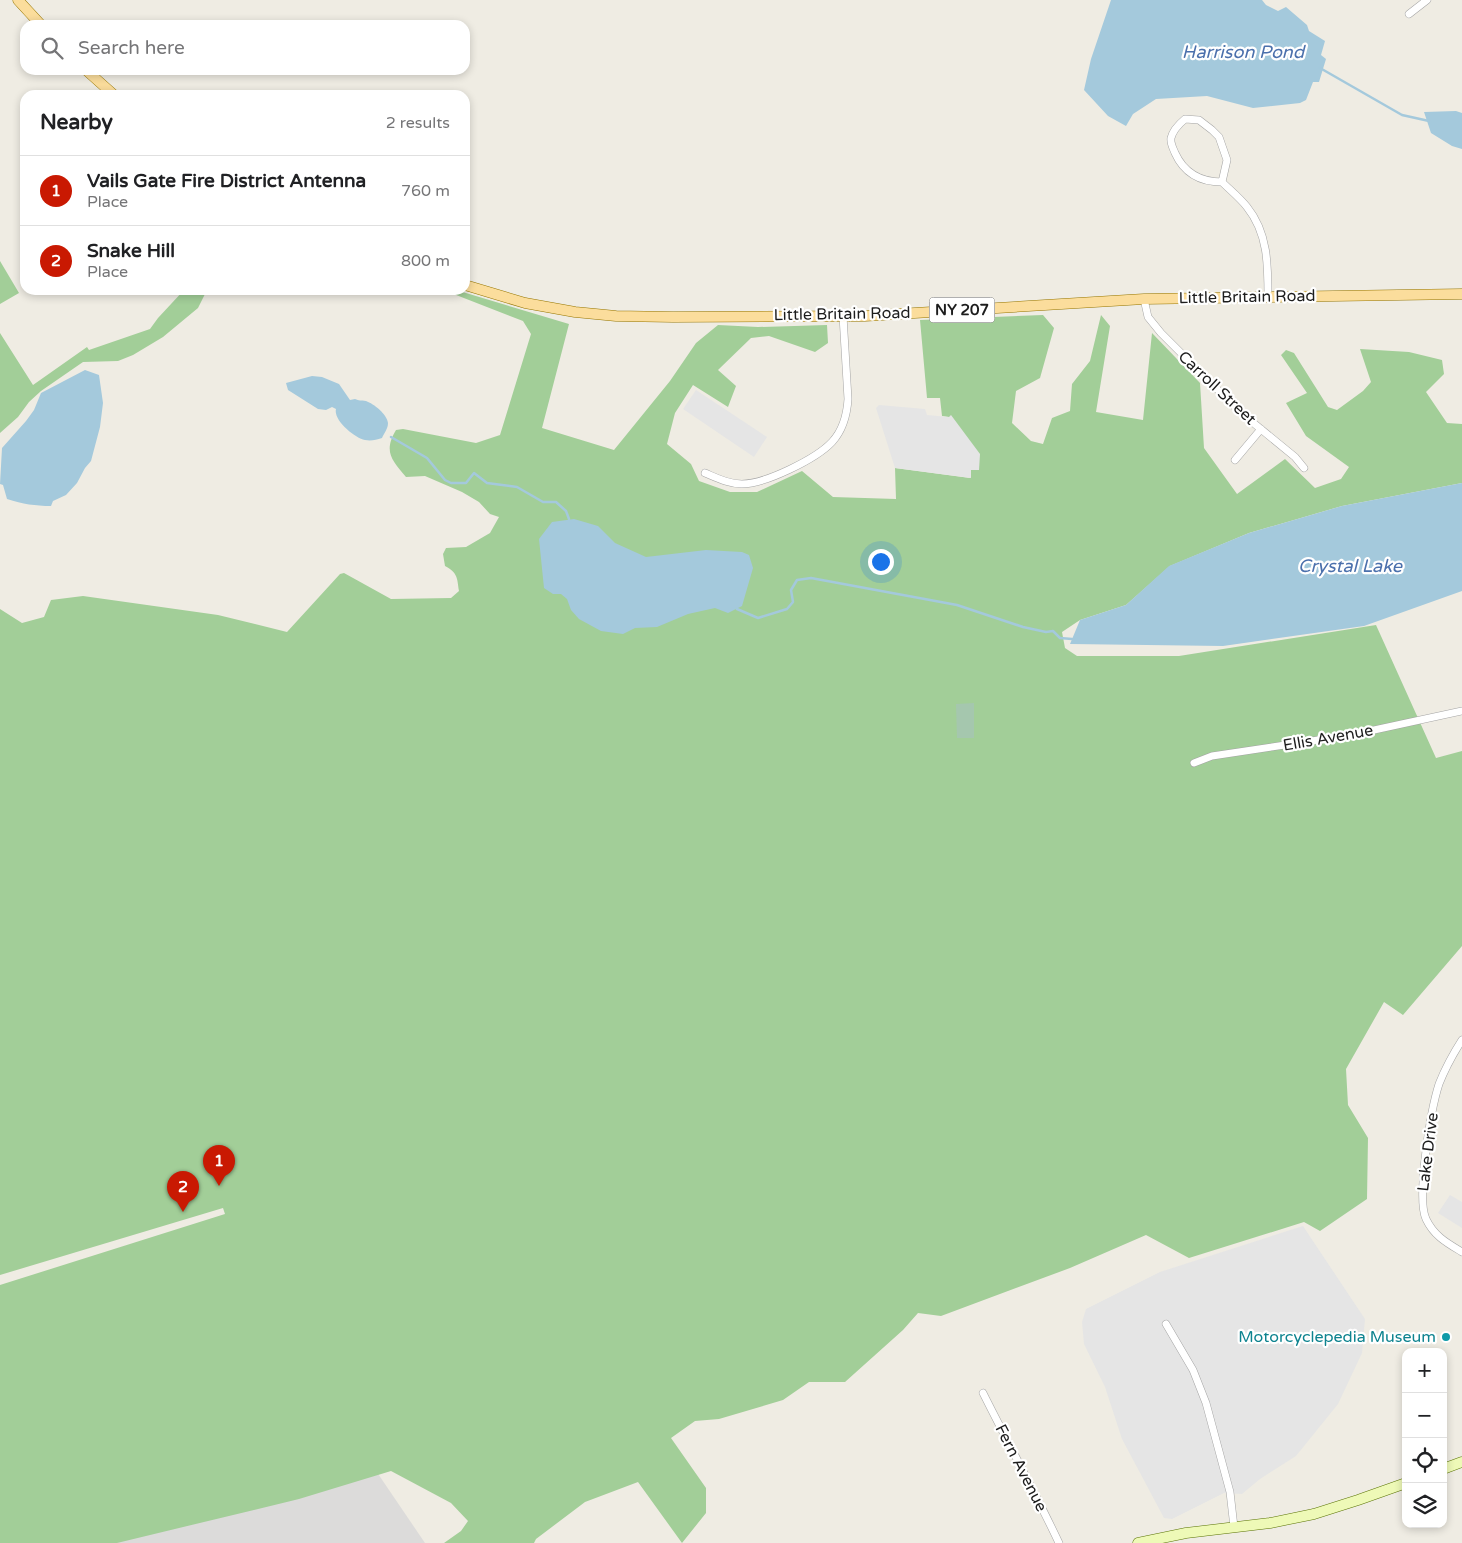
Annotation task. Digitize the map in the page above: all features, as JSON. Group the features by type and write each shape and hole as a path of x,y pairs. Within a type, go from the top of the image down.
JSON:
{"main road":[{"path":"18,0 37,20"},
{"path":"92,75 108,90"},
{"name":"Little Britain Road","path":"470,287 525,303 575,312 616,316 844,316 1144,299 1462,294"},
{"path":"1447,1468 1462,1462"},
{"path":"1138,1543 1186,1533 1270,1523 1314,1514 1402,1484"}],"street":[{"path":"1409,14 1426,0"},
{"path":"1222,182 1227,160 1218,137 1199,120 1185,119 1171,136 1171,142 1182,166 1200,179 1209,182 1222,182 1247,206 1256,220 1264,240 1268,262 1268,297"},
{"name":"Carroll Street","path":"1144,299 1148,317 1161,333 1240,412 1295,457 1304,468"},
{"path":"705,473 725,481 740,484 754,483 768,479 817,455 833,442 842,427 847,412 844,316"},
{"path":"1235,460 1261,429"},
{"name":"Ellis Avenue","path":"1194,763 1212,756 1351,735 1462,711"},
{"name":"Lake Drive","path":"1462,1040 1446,1069 1432,1108 1422,1189 1424,1214 1432,1230 1441,1239 1462,1252"},
{"path":"1166,1324 1193,1370 1206,1403 1230,1492 1234,1527"},
{"name":"Fern Avenue","path":"984,1392 1059,1543"}],"shaded area":[{"path":"696,390 767,437 754,457 683,409"},
{"path":"879,405 925,409 927,415 949,417 951,415 980,454 979,470 971,470 971,478 895,468 876,408"},
{"path":"1450,1195 1462,1202 1462,1228 1438,1213"},
{"path":"1303,1226 1365,1319 1362,1353 1338,1404 1296,1456 1260,1479 1242,1494 1224,1493 1172,1519 1164,1518 1122,1439 1105,1387 1084,1344 1082,1322 1086,1309 1160,1272"},
{"path":"370,1462 425,1543 78,1543"}],"green space":[{"path":"0,261 19,293 0,304"},
{"path":"470,294 569,324 542,428 614,450 670,381 696,343 718,325 758,327 827,325 828,343 815,352 769,336 751,338 718,370 736,386 728,407 693,385 675,413 667,444 691,464 699,481 730,492 757,492 802,471 833,497 896,499 895,468 970,478 949,417 942,416 940,398 927,398 920,320 1043,315 1054,328 1040,378 1016,391 1012,423 1031,441 1043,444 1052,418 1070,411 1072,384 1090,361 1101,315 1110,326 1096,412 1143,420 1152,333 1200,383 1204,448 1237,494 1285,459 1315,488 1341,479 1349,467 1306,436 1286,403 1307,393 1281,355 1286,350 1294,353 1328,407 1337,410 1363,391 1371,382 1360,349 1409,352 1442,360 1444,374 1426,392 1447,423 1462,424 1462,483 1342,506 1249,533 1170,566 1126,605 1080,620 1062,632 1065,648 1077,656 1179,656 1376,625 1436,758 1462,751 1462,946 1403,1015 1384,1002 1346,1069 1348,1105 1368,1138 1367,1199 1320,1231 1304,1222 1189,1258 1146,1235 1070,1268 941,1316 918,1313 903,1330 845,1382 809,1382 783,1400 719,1419 695,1421 671,1438 706,1488 706,1513 682,1543 638,1482 585,1502 536,1539 534,1543 444,1543 461,1531 468,1521 451,1503 391,1471 299,1499 117,1543 0,1543 0,1285 225,1214 223,1208 0,1275 0,609 22,623 44,617 51,600 83,596 218,615 287,632 340,574 344,573 391,599 451,598 459,591 456,576 445,566 443,554 446,548 466,547 490,533 499,517 490,514 479,502 462,492 425,476 406,477 393,460 390,444 396,430 403,429 476,443 500,435 531,334 523,321 456,295"},
{"path":"179,295 204,295 198,308 163,337 133,355 118,361 83,362 41,391 29,402 18,417 0,433 0,333 33,385 87,347 89,350 150,329"},
{"path":"974,703 974,738 957,738 956,704"}],"water":[{"name":"Harrison Pond","path":"1111,0 1262,0 1266,5 1278,11 1286,7 1307,25 1309,31 1325,41 1321,55 1326,59 1319,82 1313,82 1306,100 1300,103 1253,108 1207,96 1156,99 1133,114 1126,126 1108,116 1084,90 1091,59"},
{"path":"1456,111 1462,113 1462,149 1452,146 1431,133 1424,112"},
{"path":"85,370 99,375 103,403 100,427 91,461 77,483 66,495 53,501 51,506 40,506 7,499 3,485 0,484 2,448 34,410 41,393"},
{"path":"312,376 322,377 339,384 350,400 366,401 380,410 388,423 382,438 376,440 361,439 341,423 336,409 332,407 326,410 318,409 288,390 286,383"},
{"name":"Crystal Lake","path":"1462,483 1462,591 1364,626 1223,646 1070,644 1080,620 1126,605 1169,566 1249,533 1342,506"},
{"path":"574,519 598,526 615,543 646,557 706,550 742,552 749,555 753,568 742,606 728,613 715,608 688,614 657,627 635,628 623,634 601,631 579,619 571,610 567,599 561,594 553,594 544,588 539,539 552,522"}],"waterway":[{"path":"1320,68 1402,115 1429,121"},
{"path":"391,437 427,458 445,480 451,483 466,483 474,473 487,483 517,487 543,502 556,502 566,511 569,519"},
{"path":"737,609 758,618 787,609 793,602 791,590 797,580 811,578 957,605 1023,627 1046,632 1053,631 1060,638 1072,639"}],"place":[{"name":"Vails Gate Fire District Antenna","path":"219,1186"},
{"name":"Snake Hill","path":"183,1212"},
{"name":"Motorcyclepedia Museum","path":"1446,1337"}]}
